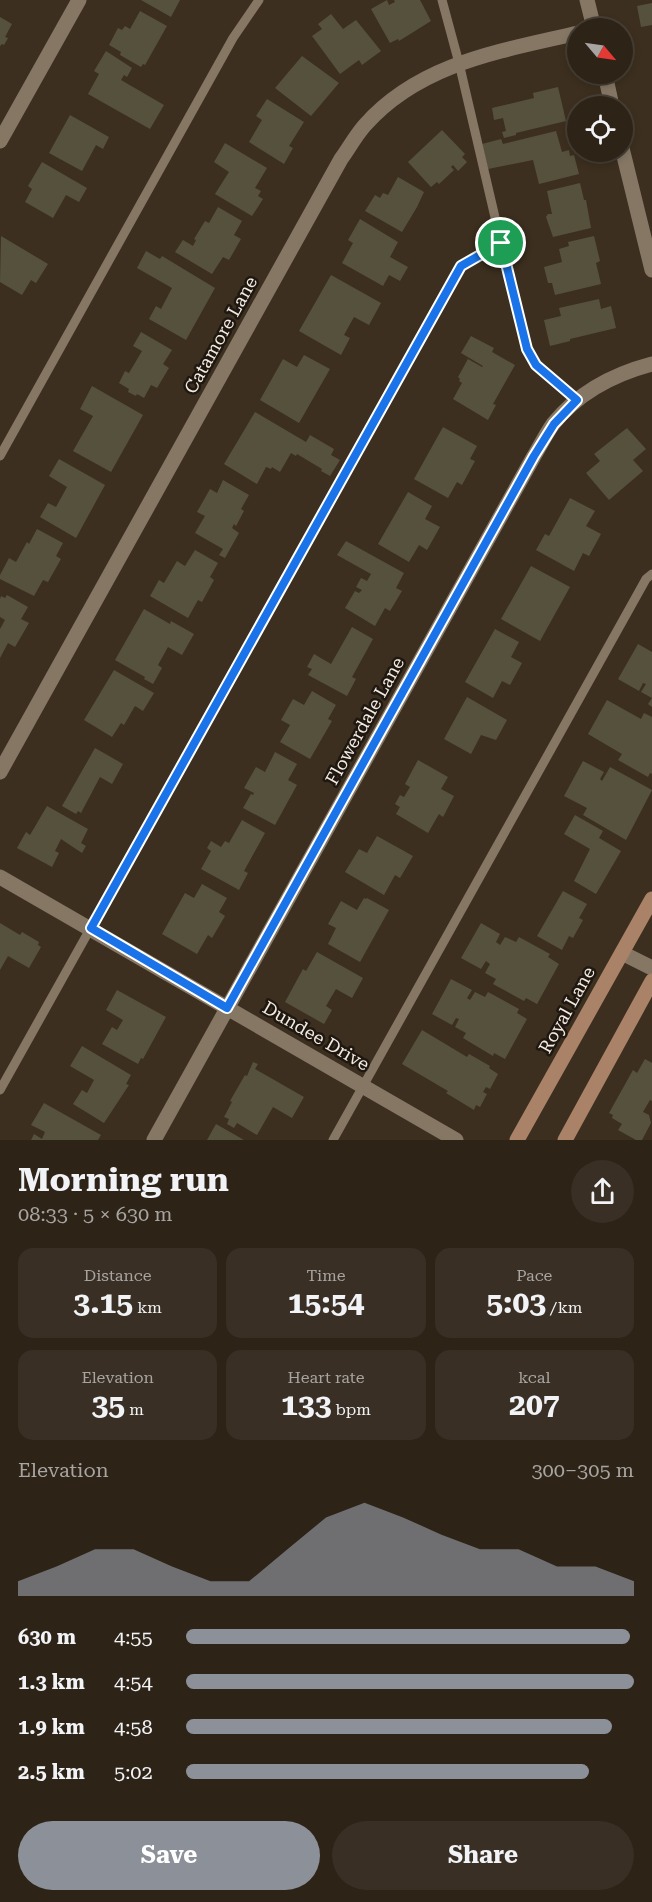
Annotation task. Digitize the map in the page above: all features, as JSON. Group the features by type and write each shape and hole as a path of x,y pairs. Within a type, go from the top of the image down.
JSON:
{"main road":[{"name":"Royal Lane","path":"517,1140 652,899"},
{"path":"565,1140 652,981"}],"street":[{"path":"0,141 79,0"},
{"path":"587,0 592,18"},
{"name":"Catamore Lane","path":"0,772 341,159 365,125 392,99 424,78 485,54 567,35"},
{"path":"625,162 652,270"},
{"name":"Flowerdale Lane","path":"154,1140 534,456 554,424 577,400 604,382 652,364"},
{"name":"Dundee Drive","path":"0,877 456,1140"},
{"path":"622,953 652,968"}],"lane":[{"path":"0,456 233,38 259,0"},
{"path":"442,0 527,349 536,365 577,400"},
{"path":"0,1090 461,266 501,243"},
{"path":"333,1140 646,579 652,574"}],"building":[{"path":"141,0 180,0 171,17"},
{"path":"387,0 389,5 395,2 394,0 420,0 431,21 399,41 398,39 390,43 371,9"},
{"path":"652,3 652,25 641,27 637,6"},
{"path":"140,11 167,26 145,65 141,67 120,55 121,52 109,45 118,28 122,30 125,26 130,29"},
{"path":"331,14 343,29 356,20 381,51 362,65 359,60 340,74 312,36 322,29 318,24"},
{"path":"0,17 12,24 5,37 8,38 4,45 0,46"},
{"path":"106,51 132,68 127,77 124,75 121,80 164,105 150,129 88,94 99,74 94,71"},
{"path":"302,56 339,83 311,116 275,88"},
{"path":"558,87 566,121 504,138 502,132 506,131 503,118 494,120 492,108 534,98 533,93"},
{"path":"267,99 304,122 289,146 293,148 284,164 249,142 262,120 256,116"},
{"path":"70,115 109,137 103,149 96,145 82,171 49,153"},
{"path":"442,130 465,154 462,157 467,162 458,171 453,165 451,167 454,170 439,184 437,182 431,187 408,162"},
{"path":"556,131 562,152 567,151 567,162 576,162 579,174 539,184 533,160 488,169 482,144 501,139 503,144"},
{"path":"225,143 267,168 255,188 261,191 258,196 263,199 252,216 215,194 229,172 214,162"},
{"path":"42,162 87,188 79,202 66,195 53,218 25,202 32,189 28,186"},
{"path":"398,177 424,192 402,232 365,211 375,195 380,198 383,193 388,195"},
{"path":"580,183 591,228 553,237 546,217 552,214 547,191"},
{"path":"218,207 242,221 234,235 241,239 229,260 223,257 212,274 175,252 183,240 193,246 196,240 194,239 205,221 209,223"},
{"path":"360,219 398,242 390,257 408,267 400,281 389,275 383,286 342,263 353,243 348,240"},
{"path":"1,236 48,264 36,283 31,280 22,295 0,282"},
{"path":"594,236 600,261 596,263 601,284 555,295 552,283 548,283 544,267 562,262 559,249 569,246 568,242"},
{"path":"146,251 160,259 162,256 215,288 186,340 149,319 156,306 161,309 172,288 137,268"},
{"path":"331,275 381,303 369,325 354,317 344,335 350,338 341,355 299,331"},
{"path":"599,299 601,309 611,306 616,328 550,346 544,320 561,316 559,308"},
{"path":"141,332 172,350 163,364 169,368 157,388 151,385 144,398 128,392 129,389 119,383 125,371 129,373 142,351 133,346"},
{"path":"471,336 494,348 492,352 515,365 493,404 496,405 488,420 453,399 462,383 458,377 468,359 483,366 461,353"},
{"path":"304,355 330,369 299,423 260,400 283,359 297,367"},
{"path":"92,386 143,415 111,472 73,451 93,416 80,409"},
{"path":"255,412 306,442 310,435 334,449 331,455 340,460 330,476 297,454 296,456 291,453 280,472 272,467 271,469 266,467 257,484 224,464"},
{"path":"443,427 477,446 470,459 475,461 462,485 457,482 448,498 414,479"},
{"path":"627,428 646,449 633,460 643,471 609,500 586,473 600,461 594,454"},
{"path":"59,459 105,485 76,538 40,517 48,503 56,507 67,487 49,476"},
{"path":"223,480 249,495 241,509 244,511 236,526 234,524 232,528 239,533 225,558 219,555 223,549 195,533 205,516 197,512 210,489 217,493"},
{"path":"408,492 432,506 425,519 440,527 427,550 419,545 409,562 378,544"},
{"path":"570,498 595,511 586,526 601,534 589,556 583,553 574,571 536,550 545,534 549,536"},
{"path":"37,529 63,543 56,556 61,559 48,582 43,580 34,596 0,579 0,575 9,558 16,562"},
{"path":"346,541 404,573 396,588 402,591 390,611 385,608 375,626 345,608 355,591 359,593 362,590 356,587 361,578 367,581 371,574 337,555"},
{"path":"195,550 218,563 210,577 214,580 202,602 198,600 188,618 150,596 159,580 164,583 177,561 185,566"},
{"path":"531,566 570,587 540,641 501,619"},
{"path":"7,595 28,607 21,619 29,623 15,647 8,643 0,658 0,629 5,620 0,617 0,599 1,596 5,598"},
{"path":"144,609 194,634 182,655 168,647 158,665 162,668 153,684 115,660"},
{"path":"352,627 373,639 352,677 356,679 347,696 308,675 312,669 307,667 314,654 331,664"},
{"path":"495,629 519,642 511,657 522,663 510,685 502,681 493,698 465,682"},
{"path":"638,644 652,652 652,698 641,692 646,684 643,683 639,691 618,679"},
{"path":"114,670 154,693 143,711 135,706 124,725 121,723 112,737 84,720"},
{"path":"312,691 336,705 328,719 332,721 310,759 280,742 290,725 281,720 293,699 304,705"},
{"path":"467,697 507,720 496,740 481,735 471,754 444,739"},
{"path":"607,700 641,719 644,713 652,717 652,774 650,773 648,777 618,760 622,754 588,734"},
{"path":"95,748 123,764 112,784 100,777 81,813 78,811 76,814 62,806"},
{"path":"275,752 297,764 288,780 297,785 275,825 243,808 251,794 254,793 244,788 256,767 265,772"},
{"path":"418,760 448,777 441,789 454,796 443,817 439,814 428,833 396,814 400,807 395,804 400,795 404,797 410,787 405,784"},
{"path":"583,761 604,772 600,779 602,781 610,767 652,790 626,840 583,815 587,808 564,796"},
{"path":"47,806 88,829 81,843 86,846 82,853 61,839 55,851 59,853 52,867 17,848 26,832 30,835"},
{"path":"575,815 603,831 599,838 621,851 596,894 574,881 590,849 564,834"},
{"path":"242,820 265,833 244,871 248,873 239,890 201,869 211,851 207,848 211,841 221,847 225,841 229,843"},
{"path":"377,836 413,856 400,878 395,875 384,895 345,872 359,849 367,853"},
{"path":"202,884 227,898 219,912 225,916 212,938 208,935 197,954 162,934 185,893 194,898"},
{"path":"563,891 587,904 579,918 583,920 573,938 569,936 562,950 537,936"},
{"path":"364,898 389,910 360,962 328,944 336,928 328,924 341,901 357,910"},
{"path":"0,923 20,935 22,932 39,942 38,945 41,947 29,968 8,956 0,970"},
{"path":"481,923 500,934 496,942 500,945 505,937 516,942 519,937 550,954 548,957 559,964 537,1004 526,998 524,1001 493,984 496,979 485,973 490,964 486,961 481,969 461,958"},
{"path":"317,952 363,978 352,998 336,989 326,1006 332,1010 324,1024 285,1002 303,969 306,971"},
{"path":"451,979 472,990 467,998 470,1000 475,992 485,997 488,992 519,1009 517,1013 527,1019 505,1059 494,1053 493,1056 463,1038 466,1033 455,1027 459,1019 456,1018 452,1025 432,1014"},
{"path":"117,990 166,1017 138,1064 102,1044 112,1027 117,1030 123,1020 106,1010"},
{"path":"422,1030 467,1057 469,1054 490,1066 489,1068 498,1074 490,1089 486,1087 483,1092 487,1094 480,1107 476,1105 474,1110 446,1093 448,1091 402,1064"},
{"path":"82,1046 131,1075 126,1084 129,1085 104,1123 73,1104 82,1090 87,1093 94,1080 70,1066"},
{"path":"645,1059 652,1063 652,1101 650,1100 643,1112 649,1115 651,1123 642,1140 636,1140 618,1130 622,1124 612,1118 613,1115 609,1113 633,1070 637,1073"},
{"path":"253,1062 258,1064 255,1069 304,1097 292,1118 273,1107 257,1135 237,1123 234,1128 227,1124 229,1119 224,1117 232,1102 230,1101 245,1075 247,1076"},
{"path":"44,1103 101,1135 98,1140 31,1140 34,1134 42,1139 45,1132 31,1125"},
{"path":"216,1124 244,1140 207,1140"}],"route":[{"path":"501,243 527,349 536,365 577,400 554,424 534,456 227,1008 91,928 461,266 501,243"}]}
